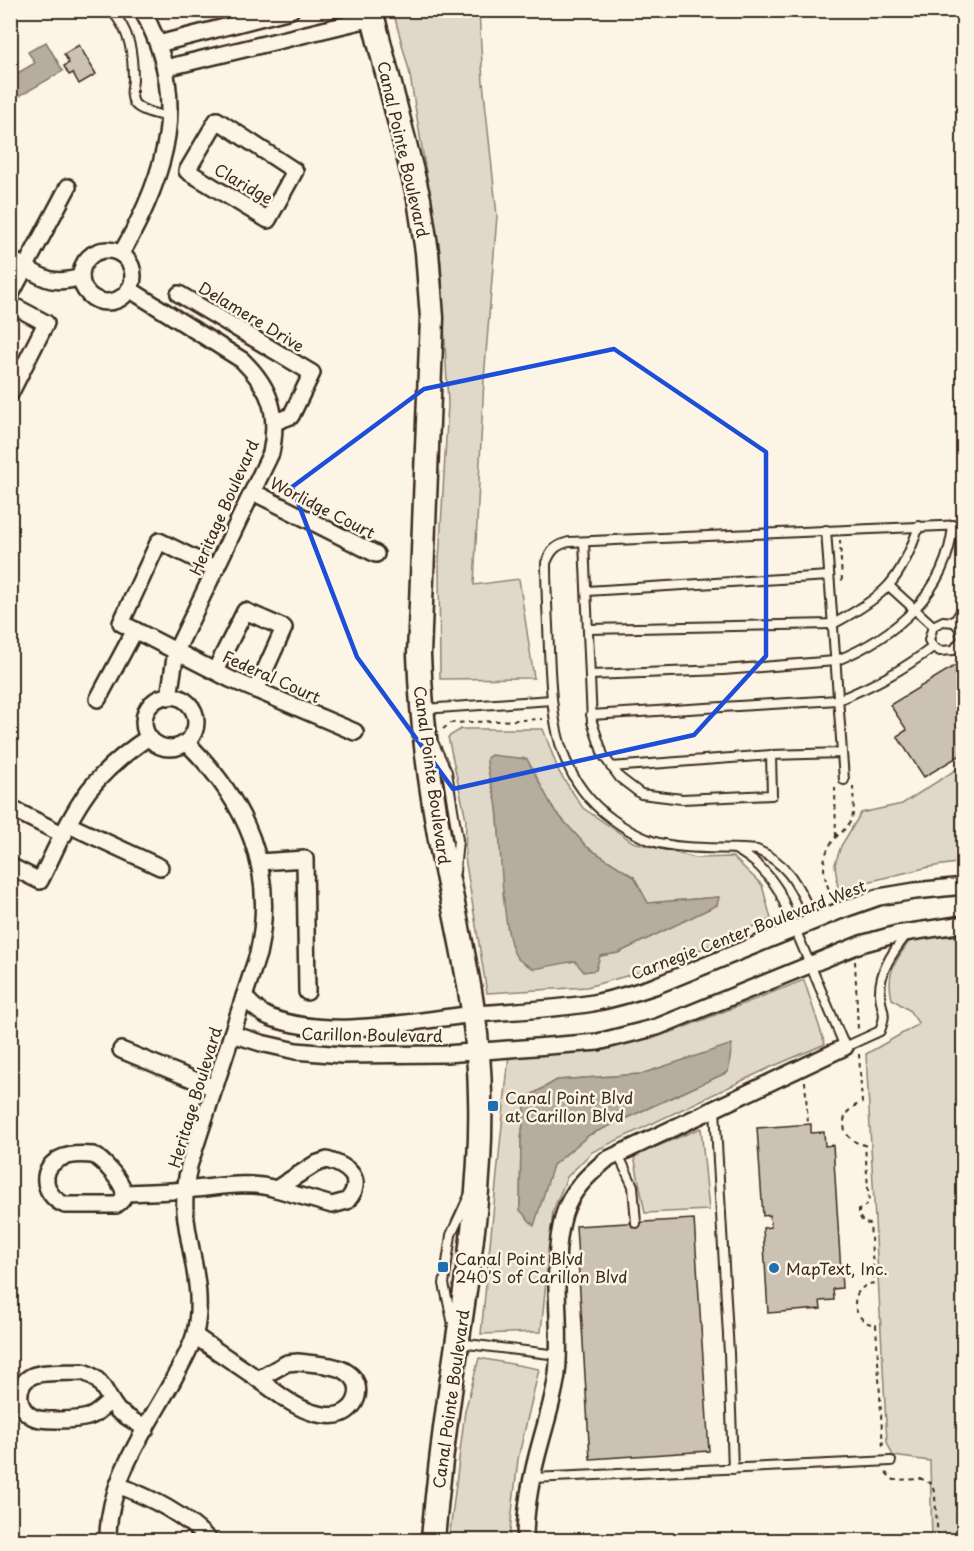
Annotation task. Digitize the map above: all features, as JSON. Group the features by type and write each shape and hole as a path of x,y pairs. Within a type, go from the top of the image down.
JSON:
{"street":[{"path":"121,254 152,196 162,165 168,117 165,68 158,44 142,10"},
{"path":"158,44 291,10"},
{"path":"165,68 372,14"},
{"name":"Canal Pointe Boulevard","path":"372,14 419,199 427,252 432,318 419,655 431,784 475,1014 480,1092 479,1173 433,1540"},
{"name":"Claridge","path":"217,120 295,171 268,220 187,171 217,120"},
{"path":"162,165 187,171"},
{"path":"10,296 68,187"},
{"path":"112,250 121,254 129,262 132,271 129,289 118,299 109,302 99,301 90,296 83,287 81,277 82,267 87,258 94,252 112,250"},
{"path":"10,259 46,280 60,282 81,277"},
{"name":"Heritage Boulevard","path":"129,289 242,360 256,374 266,390 275,422 271,453 176,651 169,697"},
{"name":"Delamere Drive","path":"179,294 312,373 291,416 275,422"},
{"path":"10,304 46,323 10,394"},
{"name":"Worlidge Court","path":"253,492 376,554"},
{"path":"98,699 135,630 121,623 159,541 216,568"},
{"path":"215,671 245,611 284,628 256,690"},
{"name":"Federal Court","path":"135,630 215,671 355,732"},
{"path":"169,697 185,700 192,707 195,716 196,726 192,736 176,748 165,748 155,744 148,737 144,722 146,711 152,703 160,698 169,697"},
{"path":"10,866 40,881 88,792 104,773 148,737"},
{"name":"Heritage Boulevard","path":"108,1540 112,1509 125,1467 195,1335 200,1294 185,1211 185,1190 189,1166 258,954 264,918 259,862 250,831 239,807 225,786 186,742"},
{"path":"10,808 160,867"},
{"path":"259,862 306,859 307,992"},
{"name":"Carnegie Center Boulevard West","path":"475,1014 592,1003 624,996 655,986 879,897 963,886"},
{"path":"477,1051 598,1042 628,1036 657,1028 854,947 909,931 963,924"},
{"name":"Carillon Boulevard","path":"244,996 263,1014 274,1019 339,1028 373,1027 475,1014"},
{"name":"Carillon Boulevard","path":"232,1034 296,1051 342,1054 446,1054 477,1051"},
{"path":"525,1540 528,1501 550,1408 558,1355 556,1284 558,1245 565,1212 576,1190 588,1174 606,1160 852,1044"},
{"path":"121,1050 214,1088"},
{"path":"93,1155 100,1159 122,1186 124,1192 121,1202 116,1205 65,1204 57,1202 50,1195 46,1187 46,1176 50,1166 56,1160 64,1157 93,1155"},
{"path":"124,1192 185,1190 249,1184 332,1205 347,1201 355,1186 349,1169 327,1160 315,1164 276,1190"},
{"path":"195,1335 258,1379 301,1408 315,1413 331,1416 349,1410 355,1403 358,1392 353,1377 346,1371 298,1362 286,1363 258,1379"},
{"path":"111,1401 95,1415 87,1418 41,1420 25,1412 20,1394 27,1379 35,1375 83,1372 99,1380 118,1411 146,1429"},
{"path":"118,1485 177,1512 209,1540"}],"lane":[{"path":"111,10 127,32 132,64 131,93 134,102 141,109 168,117"},
{"path":"590,675 723,670 835,661 866,648 894,629 915,610 935,582 951,545 953,525"},
{"path":"815,921 796,883 778,861 757,850 670,845 653,841 614,820 582,791 564,760 554,721 546,563 551,552 559,545 584,542 963,525"},
{"path":"588,629 833,624 854,613 888,586 912,548 919,526"},
{"path":"826,530 844,780"},
{"path":"584,542 591,716 603,755 620,778 641,794 682,799 772,795 771,755"},
{"path":"587,591 829,576"},
{"path":"888,586 933,626"},
{"path":"954,622 963,607"},
{"path":"943,621 954,622 962,634 959,645 954,650 946,652 933,647 929,640 933,626 943,621"},
{"path":"591,716 838,700 876,685 933,647"},
{"path":"453,904 458,840 447,772 423,715 552,700"},
{"path":"611,767 771,755 842,753"},
{"path":"732,847 749,856 769,875 779,891 811,964 852,1044 880,1031 886,1016 880,996 881,979 886,965 909,931"},
{"path":"715,1109 733,1469"},
{"path":"618,1154 633,1186 636,1223"},
{"path":"458,1343 558,1355"},
{"path":"533,1478 887,1462"}],"path":[{"path":"438,753 439,734 451,723 537,719 554,721"},
{"path":"833,754 836,838"},
{"path":"854,947 852,1044 862,1103 854,1105 846,1112 844,1122 851,1140 865,1145 869,1203 859,1210 859,1216 864,1223 870,1224 874,1283 867,1284 860,1289 855,1297 854,1305 861,1319 876,1325 887,1462 885,1471 891,1479 922,1479 932,1484 938,1540"},
{"path":"805,1079 808,1124"}],"highlighted area":[{"path":"614,349 766,452 766,656 694,735 453,789 357,657 292,487 424,389"}],"shaded area":[{"path":"393,11 479,11 483,82 497,216 484,379 474,585 519,579 534,678 440,679 439,561 448,404 441,262 409,70"},
{"path":"46,42 63,71 16,98 11,89 11,77 35,63 28,52"},
{"path":"461,729 543,729 559,772 583,808 633,842 696,858 733,857 762,885 771,919 662,966 587,987 487,993 465,858 466,819 448,737","holes":["526,759 554,810 587,847 634,877 648,903 718,897 717,905 618,953 600,956 507,920 497,807"]},
{"path":"491,755 527,759 554,810 587,847 634,877 648,903 719,897 717,905 618,953 600,956 596,970 584,972 575,961 534,969 522,962 512,948 508,932 497,808 487,764 487,758"},
{"path":"963,765 963,862 929,867 838,889 835,864 841,846 861,813 902,804"},
{"path":"963,936 963,1540 932,1540 930,1461 893,1456 887,1442 866,1054 919,1024 909,1010 892,999 890,989 891,973 897,959 912,937"},
{"path":"804,980 825,1044 592,1152 567,1177 553,1211 541,1332 481,1334 509,1055 602,1047 672,1032","holes":["731,1045 728,1072 589,1135 553,1165 520,1209 521,1140 526,1098 557,1080 641,1074"]},
{"path":"732,1044 728,1072 589,1135 553,1165 534,1226 520,1210 521,1140 526,1098 557,1080 641,1074"},
{"path":"701,1128 709,1210 645,1213 634,1156"},
{"path":"479,1358 539,1369 518,1459 509,1540 449,1540 465,1411"}],"building":[{"path":"79,45 96,74 79,84 73,73 69,75 64,66 69,63 64,54"},
{"path":"964,660 964,753 924,777 897,736 907,730 890,705"},
{"path":"811,1124 811,1133 824,1132 825,1146 833,1145 842,1288 833,1289 834,1300 820,1301 821,1309 768,1313 763,1228 771,1227 770,1215 763,1216 757,1128"},
{"path":"694,1219 709,1451 590,1459 576,1226"}],"place":[{"name":"Canal Point Blvd at Carillon Blvd","path":"493,1106"},
{"name":"Canal Point Blvd 240'S of Carillon Blvd","path":"443,1267"},
{"name":"MapText, Inc.","path":"774,1268"}]}
